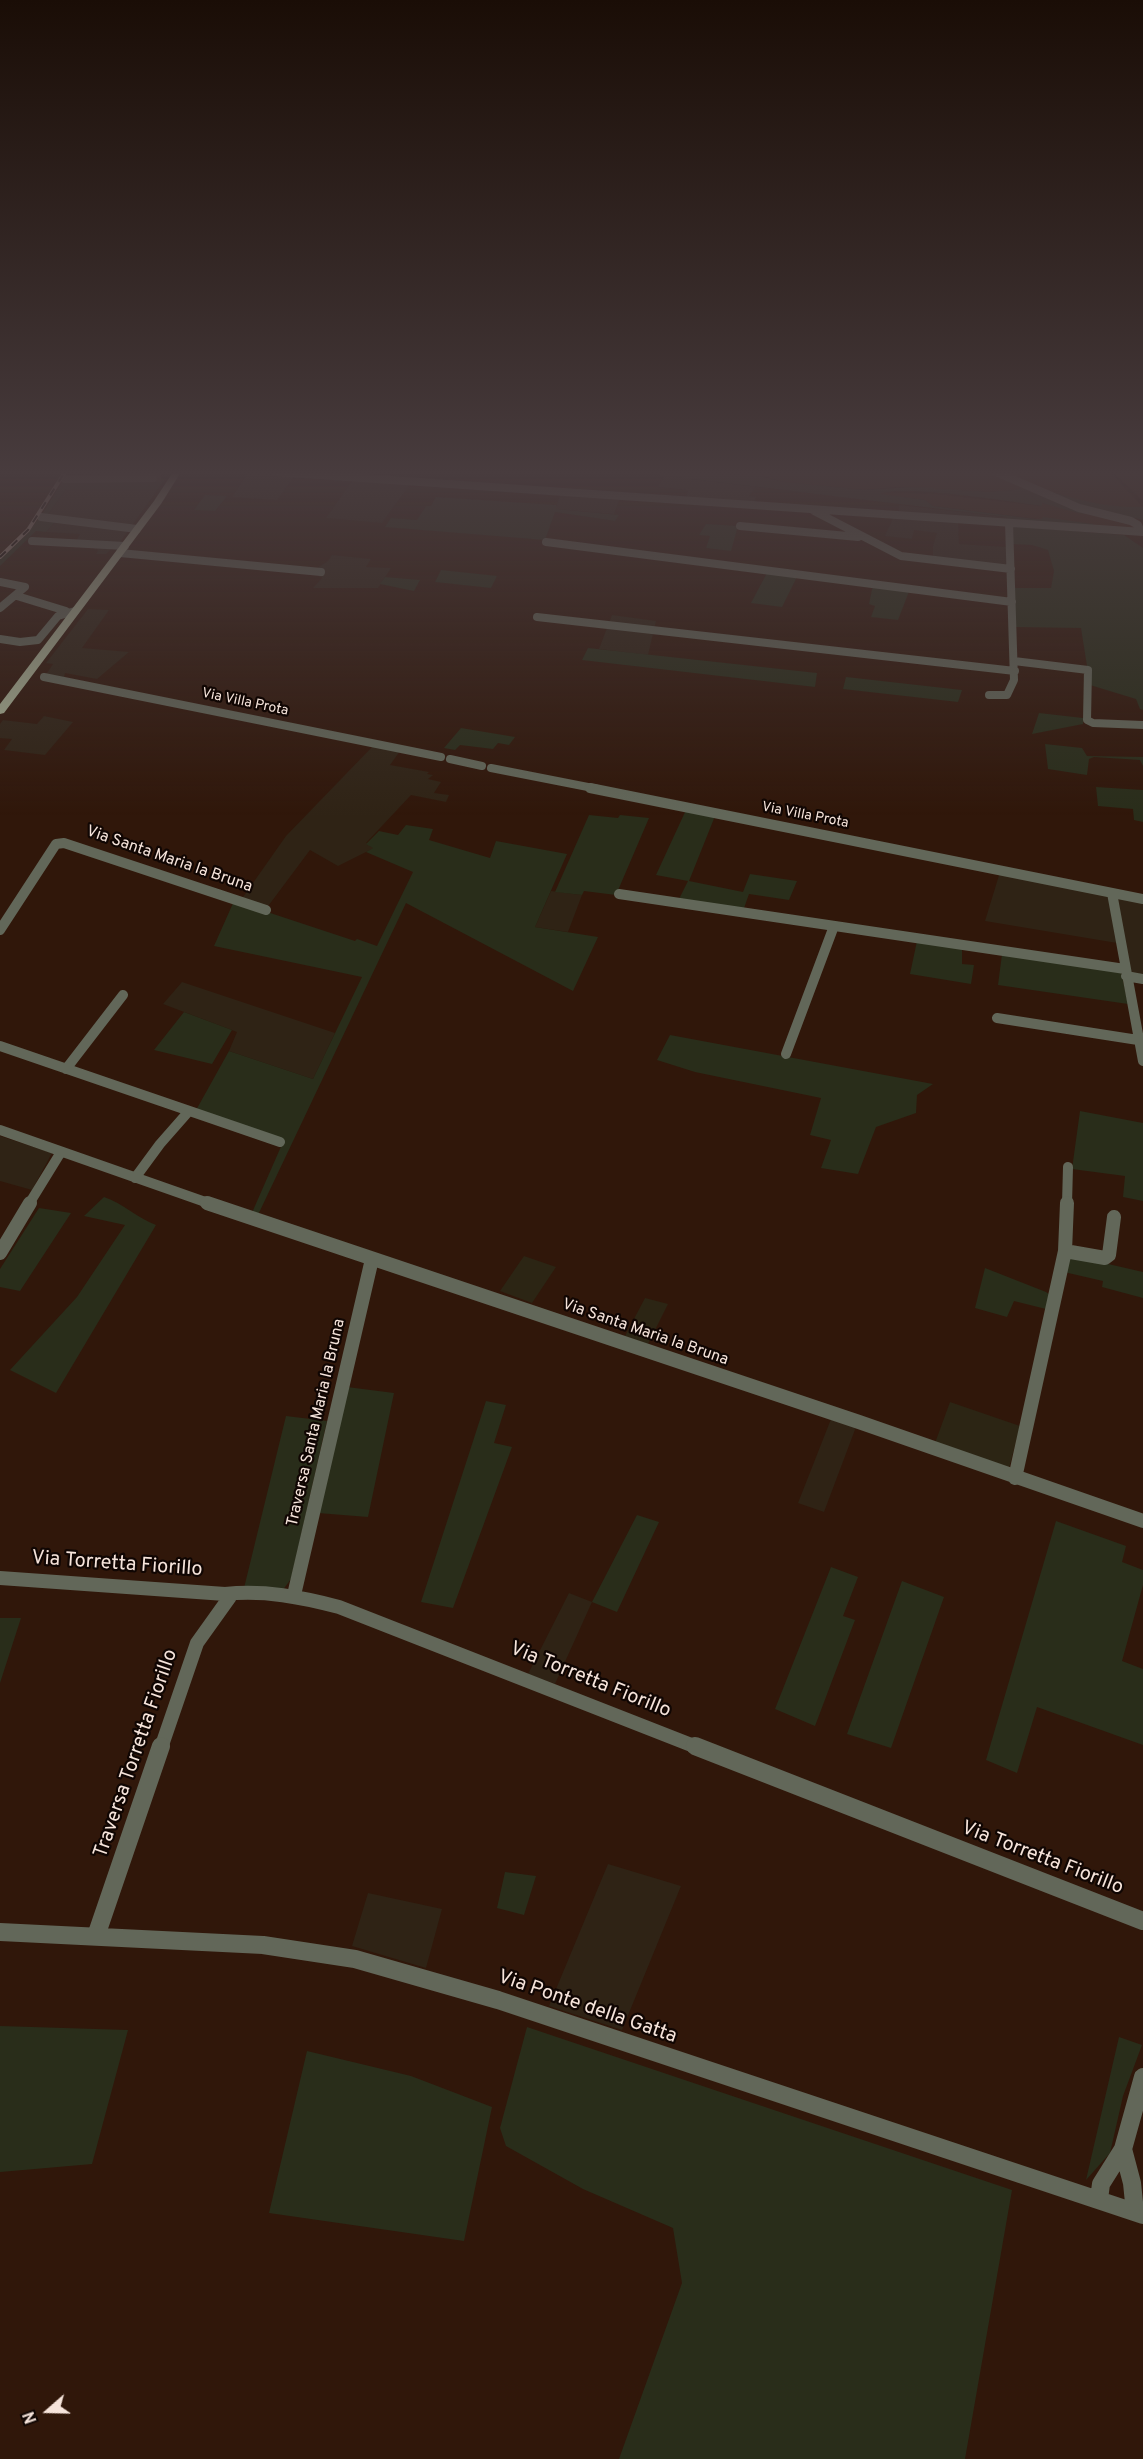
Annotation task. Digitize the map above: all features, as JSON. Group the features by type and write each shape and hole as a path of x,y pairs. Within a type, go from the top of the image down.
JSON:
{"main road":[{"path":"0,711 36,676 71,611 91,587"}],"street":[{"path":"0,608 17,596 24,587"},
{"path":"894,587 1012,602"},
{"path":"989,695 1009,694 1013,686 1015,671 1012,587"},
{"path":"17,596 71,611"},
{"path":"0,639 20,642 38,640 60,614 71,611"},
{"path":"537,617 1015,671"},
{"path":"1014,661 1088,670 1088,720 1093,723 1143,725"},
{"name":"Via Villa Prota","path":"36,676 1143,899"},
{"name":"Via Santa Maria la Bruna","path":"0,930 56,844 60,843 71,844 266,910"},
{"path":"1112,893 1143,1061"},
{"path":"619,894 1126,972 1143,979"},
{"path":"786,1054 834,926"},
{"path":"66,1068 81,1053 123,995"},
{"path":"997,1018 1138,1040"},
{"path":"0,1046 280,1142"},
{"path":"135,1178 160,1144 189,1111"},
{"name":"Via Santa Maria la Bruna","path":"0,1130 1143,1521"},
{"path":"0,1253 61,1152"},
{"path":"1015,1478 1031,1415 1065,1251 1068,1167"},
{"path":"1065,1251 1105,1258 1109,1255 1114,1217"},
{"name":"Traversa Santa Maria la Bruna","path":"294,1595 372,1259"},
{"name":"Via Torretta Fiorillo","path":"0,1578 232,1594 244,1592 294,1595 339,1607 1143,1921"},
{"name":"Traversa Torretta Fiorillo","path":"96,1936 197,1643 232,1594"},
{"name":"Via Ponte della Gatta","path":"0,1932 263,1945 355,1959 498,2000 1139,2214"},
{"path":"1099,2199 1101,2184 1123,2149 1143,2077"},
{"path":"1123,2149 1139,2214"}],"shaded area":[{"path":"314,587 379,587 378,588"},
{"path":"88,609 109,610 82,648 129,652 97,679 65,673 64,678 45,676 53,664 46,663"},
{"path":"612,615 656,621 648,655 599,649"},
{"path":"44,716 73,722 45,755 4,750 12,739 0,738 0,724 3,720 37,724"},
{"path":"373,746 400,751 390,765 429,772 427,774 433,775 428,779 441,782 434,793 449,795 446,802 411,795 366,843 374,848 338,866 310,850 266,909 241,900 286,836"},
{"path":"1000,872 1108,894 1117,943 985,921"},
{"path":"551,891 582,895 568,932 535,927"},
{"path":"1115,895 1143,901 1143,977 1130,975"},
{"path":"182,982 335,1033 313,1079 229,1051 237,1032 163,1004"},
{"path":"0,1136 52,1153 32,1190 0,1181"},
{"path":"524,1256 556,1267 532,1303 500,1291"},
{"path":"645,1298 668,1304 648,1344 625,1336"},
{"path":"950,1402 1020,1426 1009,1468 935,1443"},
{"path":"831,1419 856,1427 824,1512 798,1503"},
{"path":"569,1593 592,1602 555,1684 528,1674"},
{"path":"608,1864 681,1886 622,2030 549,2006"},
{"path":"368,1893 442,1909 426,1968 352,1946"}],"green space":[{"path":"393,587 416,587 414,591"},
{"path":"760,587 792,587 782,607 751,603"},
{"path":"873,587 910,589 898,620 871,617 875,606 869,604"},
{"path":"1143,587 1143,710 1140,709 1136,699 1090,685 1081,628 1014,627 1013,588"},
{"path":"588,648 817,673 815,687 582,660"},
{"path":"846,677 962,690 958,702 843,689"},
{"path":"1039,713 1083,718 1083,724 1032,734"},
{"path":"461,728 515,737 509,745 498,743 493,749 460,745 455,750 444,748"},
{"path":"1045,744 1082,748 1087,756 1143,757 1143,766 1140,760 1094,757 1089,759 1087,775 1048,769"},
{"path":"1096,787 1143,790 1143,822 1134,820 1133,809 1098,806"},
{"path":"686,810 715,816 689,881 743,892 750,874 797,881 789,900 749,894 743,911 678,901 688,881 656,875"},
{"path":"589,815 649,818 616,895 584,891 582,895 555,892"},
{"path":"406,825 433,829 429,840 490,858 496,841 567,854 535,927 598,937 573,991 406,903 257,1217 251,1215 283,1142 195,1112 229,1051 313,1079 362,977 214,946 234,901 355,941 357,939 377,946 413,872 366,852 373,848 366,844 379,831 398,835"},
{"path":"917,941 962,948 962,964 974,965 971,984 910,974"},
{"path":"1002,954 1121,971 1128,1004 998,985"},
{"path":"184,1012 232,1030 212,1064 154,1050"},
{"path":"670,1035 933,1084 917,1095 916,1113 876,1127 858,1174 821,1168 831,1140 810,1135 821,1098 695,1072 657,1060"},
{"path":"1080,1111 1143,1123 1143,1201 1123,1197 1125,1176 1072,1169"},
{"path":"104,1197 156,1225 56,1393 10,1370 77,1297 125,1225 84,1216"},
{"path":"39,1208 71,1213 20,1291 0,1287 0,1269"},
{"path":"1069,1255 1143,1272 1143,1298 1102,1287 1103,1281 1064,1272"},
{"path":"985,1268 1046,1292 1050,1295 1050,1310 1014,1301 1007,1317 975,1308"},
{"path":"347,1387 394,1393 368,1517 318,1513"},
{"path":"486,1401 506,1405 494,1443 512,1447 453,1608 421,1602"},
{"path":"286,1416 327,1421 291,1579 282,1591 244,1588"},
{"path":"637,1515 659,1522 617,1612 592,1602"},
{"path":"1056,1521 1126,1546 1122,1562 1143,1570 1143,1585 1122,1661 1143,1669 1143,1745 1037,1707 1017,1773 986,1760"},
{"path":"831,1567 858,1577 843,1616 855,1620 815,1726 775,1709"},
{"path":"902,1581 944,1597 891,1748 847,1734"},
{"path":"0,1618 21,1618 0,1683"},
{"path":"505,1872 536,1876 524,1915 497,1908"},
{"path":"0,2026 128,2030 92,2164 0,2172"},
{"path":"527,2027 1012,2190 965,2459 619,2459 682,2283 673,2228 583,2189 506,2146 500,2128"},
{"path":"1119,2037 1142,2045 1123,2096 1110,2153 1086,2180"},
{"path":"307,2051 411,2076 492,2107 464,2241 269,2213"}]}
